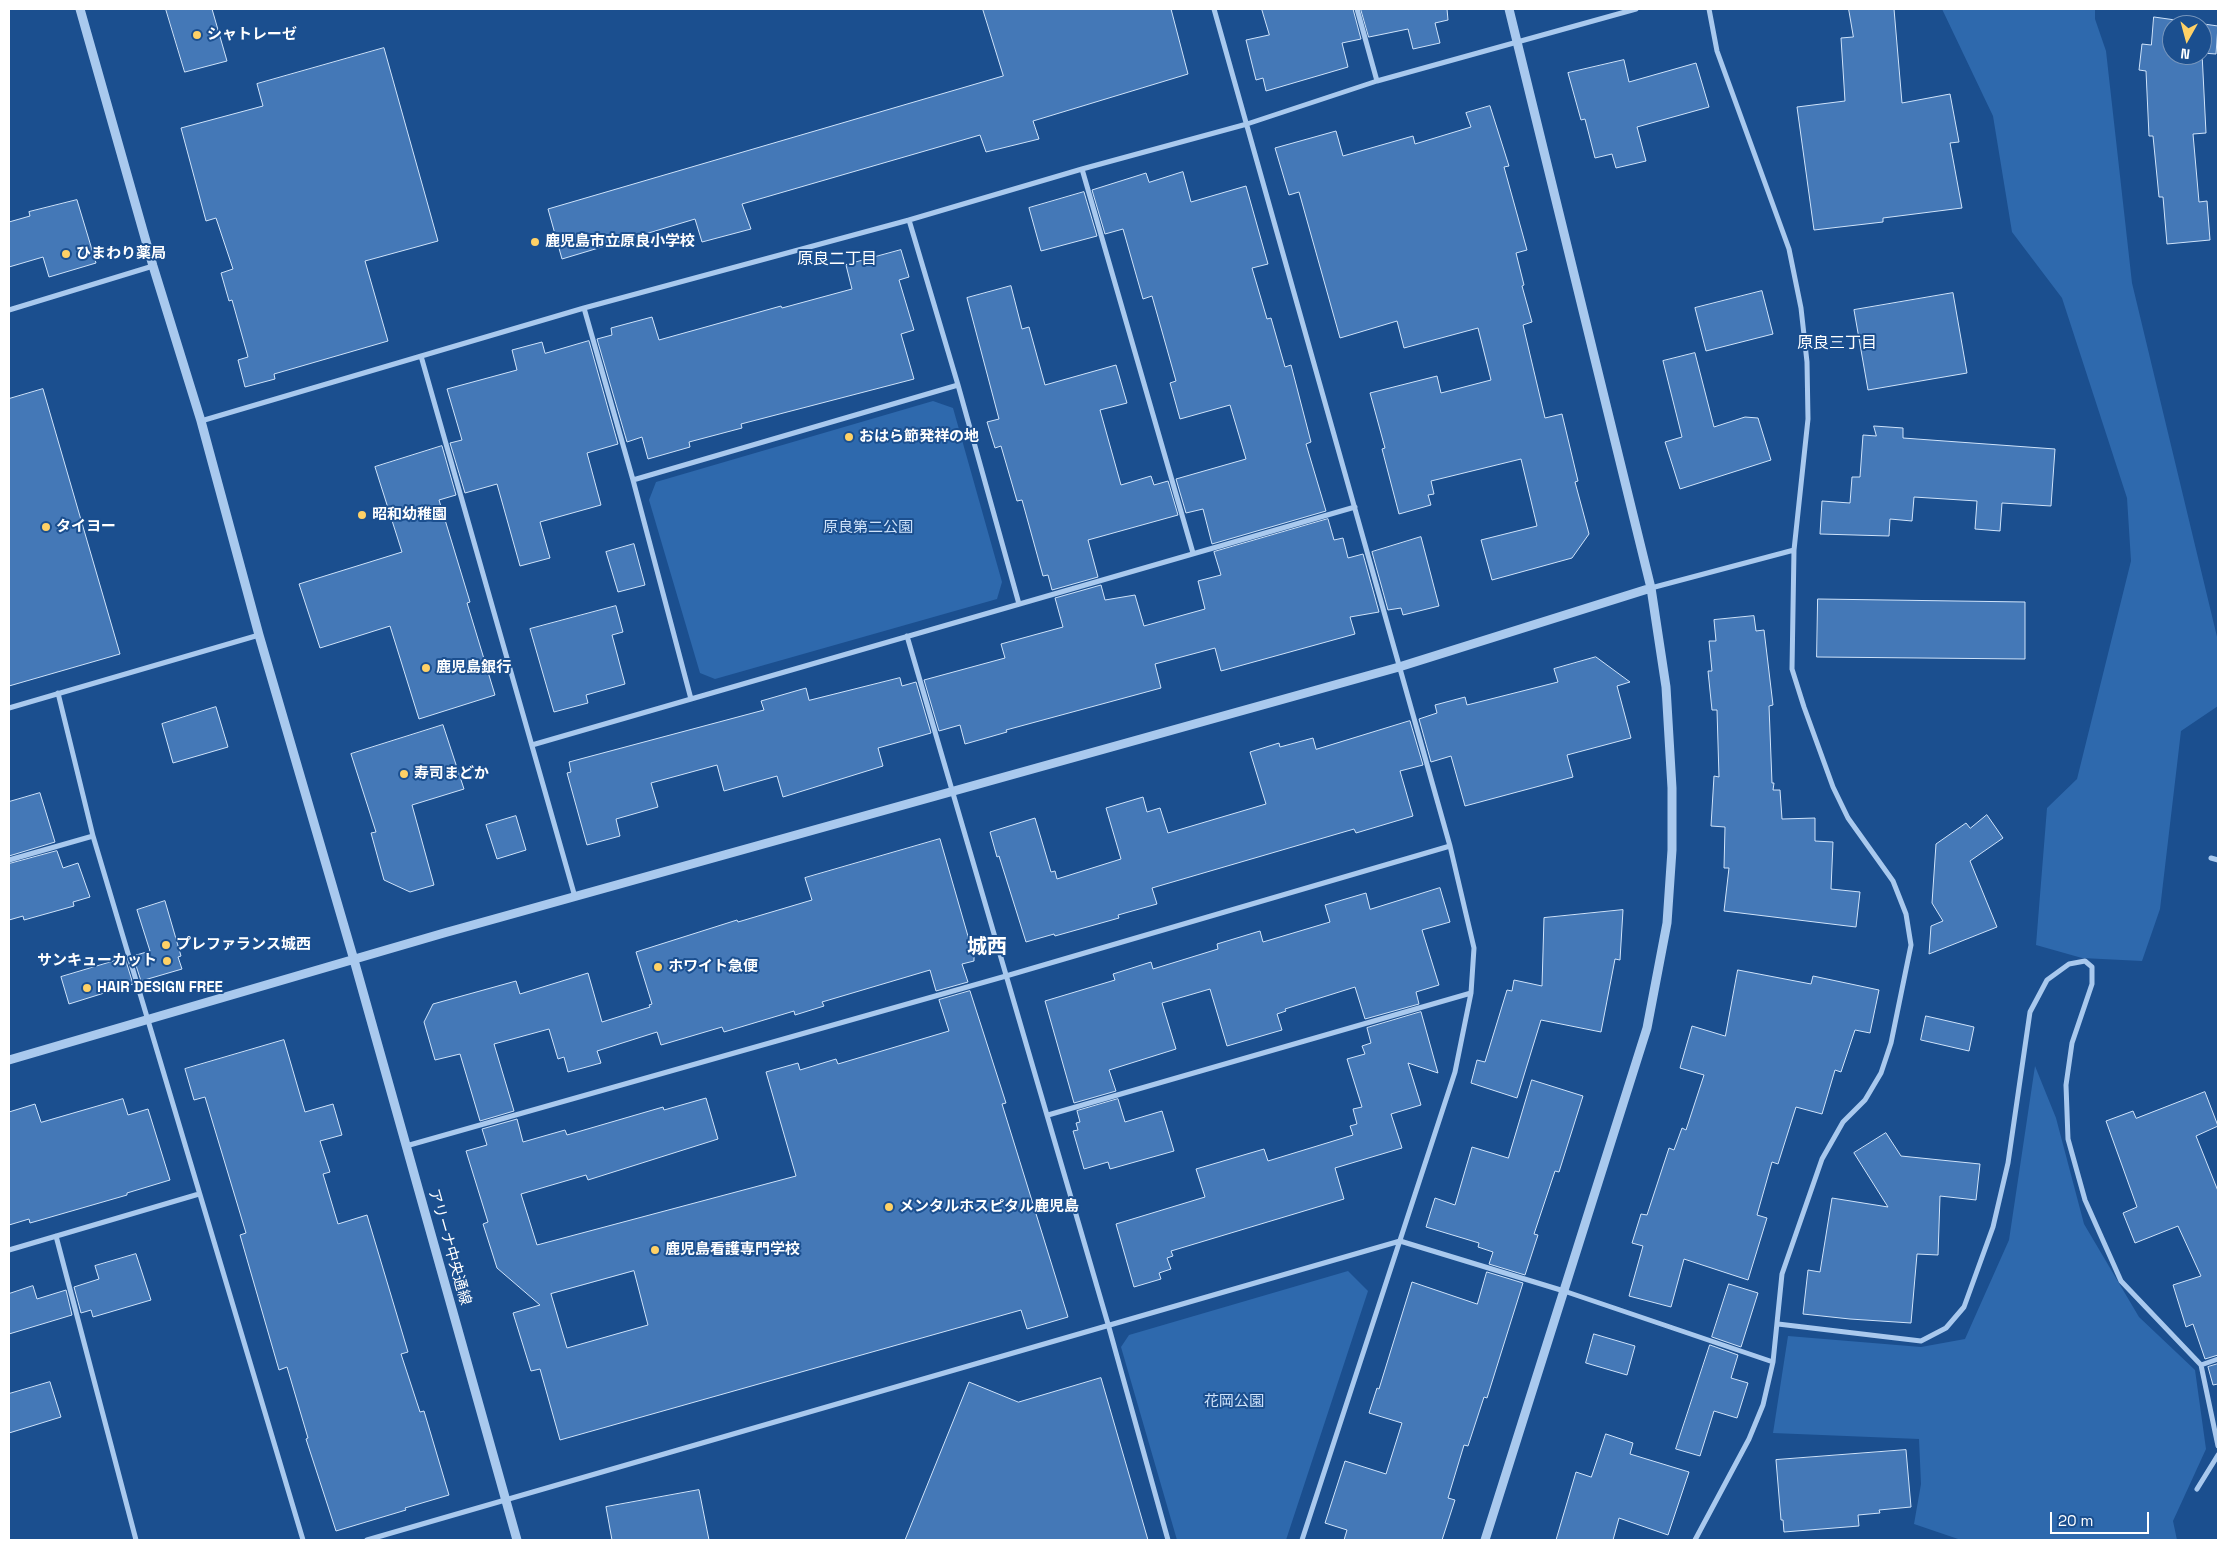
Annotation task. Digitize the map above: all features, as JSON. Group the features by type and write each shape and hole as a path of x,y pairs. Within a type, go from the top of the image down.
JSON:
{"street":[{"name":"アリーナ中央通線","path":"80,9 153,266 201,420 259,635 354,960 517,1540"},
{"path":"1214,9 1450,846 1474,948 1471,994 1455,1072 1302,1540"},
{"path":"1358,9 1377,81"},
{"path":"1485,1540 1647,1028 1668,923 1672,850 1672,788 1666,687 1651,588 1509,9"},
{"path":"201,420 584,308 909,220 1082,169 1247,124 1377,81 1636,9"},
{"path":"1695,1540 1749,1439 1763,1405 1773,1362 1782,1274 1822,1159 1843,1122 1865,1100 1881,1073 1891,1044 1911,945 1906,914 1892,881 1848,818 1834,787 1792,669 1794,550 1808,419 1806,362 1801,308 1789,249 1717,51 1709,9"},
{"path":"1082,169 1193,553"},
{"path":"909,220 958,385 1019,604"},
{"path":"9,310 153,266"},
{"path":"584,308 633,480 691,699"},
{"path":"421,356 575,897"},
{"path":"633,480 958,385"},
{"path":"532,745 1355,507"},
{"path":"9,1060 953,790 1399,667 1651,588 1794,550"},
{"path":"9,708 259,635"},
{"path":"907,636 1048,1115 1168,1540"},
{"path":"58,694 93,836 303,1540"},
{"path":"9,860 93,836"},
{"path":"406,1146 1006,976 1450,846"},
{"path":"2211,858 2218,860"},
{"path":"1778,1324 1921,1341 1946,1328 1964,1307 1993,1227 2008,1163 2030,1012 2047,980 2069,964 2085,961 2092,967 2092,984 2072,1043 2066,1085 2068,1139 2085,1200 2121,1281 2201,1365 2218,1446"},
{"path":"1048,1115 1471,994"},
{"path":"9,1250 199,1194"},
{"path":"56,1236 136,1540"},
{"path":"367,1540 1400,1240 1564,1291 1773,1362"},
{"path":"2201,1365 2218,1359"},
{"path":"2197,1489 2218,1455"}],"green space":[{"path":"1942,9 2095,9 2095,19 2106,51 2132,283 2218,641 2218,706 2181,731 2160,909 2142,961 2082,958 2036,945 2047,808 2077,779 2131,561 2127,498 2062,298 2012,232 1993,116"},
{"name":"原良第二公園","path":"933,401 953,408 1002,582 997,599 715,679 700,673 649,500 656,482"},
{"path":"2035,1066 2056,1118 2084,1224 2139,1317 2195,1370 2206,1449 2173,1521 2177,1540 1961,1540 1914,1524 1921,1484 1919,1439 1773,1433 1788,1336 1921,1347 1965,1339 2009,1240"},
{"name":"花岡公園","path":"1348,1271 1368,1291 1286,1540 1177,1540 1121,1347 1129,1335"}],"building":[{"name":"シャトレーゼ","path":"166,9 212,9 227,61 185,72"},
{"path":"983,9 1171,9 1188,74 1033,121 1039,139 986,152 980,135 742,204 751,229 702,242 695,219 562,259 548,209 1003,76"},
{"path":"1262,9 1353,9 1361,39 1342,43 1348,67 1266,91 1263,78 1256,80 1246,40 1269,35"},
{"path":"1361,9 1447,9 1448,20 1435,23 1440,43 1413,49 1408,29 1369,37"},
{"path":"1849,9 1894,9 1902,103 1950,94 1959,142 1950,143 1962,208 1883,218 1883,222 1814,230 1797,107 1845,101 1841,38 1853,37"},
{"path":"2154,17 2162,18 2162,65 2203,65 2206,133 2193,134 2199,202 2207,201 2210,240 2167,244 2163,197 2159,197 2153,136 2149,136 2146,71 2139,70 2142,44 2151,45"},
{"path":"2212,25 2218,26 2216,54 2212,54"},
{"path":"384,48 438,241 365,261 388,341 274,374 275,379 245,387 238,360 248,357 232,300 229,301 221,273 233,269 216,218 206,221 181,128 263,106 257,84"},
{"path":"1624,60 1629,82 1696,63 1709,107 1637,127 1646,161 1616,168 1612,154 1595,158 1585,119 1581,120 1568,73"},
{"path":"1490,106 1509,166 1504,167 1527,250 1516,253 1524,285 1522,286 1532,322 1523,325 1545,418 1562,414 1578,481 1575,482 1589,534 1572,558 1492,580 1481,540 1537,526 1521,459 1431,481 1434,494 1428,495 1431,505 1399,514 1382,449 1385,448 1370,393 1437,376 1441,393 1491,380 1478,328 1404,348 1397,321 1340,338 1299,192 1289,195 1275,148 1336,131 1343,156 1413,136 1415,144 1471,127 1466,113"},
{"path":"1183,172 1191,202 1246,186 1268,264 1252,268 1267,319 1271,318 1285,367 1291,365 1311,442 1306,444 1326,511 1212,544 1203,509 1186,513 1176,479 1246,459 1230,405 1180,419 1170,383 1176,381 1152,296 1143,299 1123,229 1105,234 1092,190 1146,173 1149,182"},
{"path":"1084,192 1097,236 1041,251 1029,208"},
{"path":"77,200 96,263 49,277 43,257 9,267 9,222 30,216 29,212"},
{"path":"901,250 909,277 899,280 914,330 901,334 914,379 741,424 742,428 689,442 690,447 648,459 642,437 627,442 597,339 612,335 611,328 652,317 659,340 781,306 782,308 852,289 846,265"},
{"path":"1011,286 1022,329 1029,327 1045,385 1116,365 1127,403 1100,410 1121,485 1151,476 1154,485 1168,481 1178,515 1088,540 1098,577 1052,590 1048,575 1043,576 1022,500 1017,501 1001,446 995,448 987,422 999,419 967,298"},
{"path":"1762,291 1773,334 1706,351 1695,308"},
{"path":"1953,293 1967,373 1868,390 1854,310"},
{"path":"589,341 618,444 587,453 601,505 540,522 550,558 520,566 497,484 465,493 450,443 462,440 447,389 517,370 512,350 542,342 545,353"},
{"path":"1695,353 1714,427 1745,417 1758,418 1771,460 1680,489 1665,442 1682,437 1663,361"},
{"name":"タイヨー","path":"43,389 120,654 9,686 9,399"},
{"path":"1874,426 1903,428 1903,438 2055,449 2051,506 2002,503 2000,531 1975,529 1977,501 1914,497 1912,521 1890,519 1889,536 1820,534 1822,501 1850,503 1852,477 1860,477 1863,435 1876,436"},
{"path":"442,446 456,495 439,500 470,602 467,603 495,695 419,719 390,626 320,648 299,584 402,552 375,467"},
{"path":"1328,519 1334,540 1343,538 1348,558 1363,554 1379,612 1350,617 1355,634 1221,671 1215,648 1155,664 1161,688 1006,730 1007,732 965,744 960,725 939,731 924,680 1005,658 1001,644 1063,627 1055,598 1101,585 1105,600 1135,595 1144,626 1205,609 1198,581 1221,575 1214,552"},
{"path":"1421,537 1439,606 1403,615 1401,608 1388,610 1372,552"},
{"path":"634,544 645,585 618,592 606,552"},
{"path":"1818,599 2025,602 2025,659 1817,657"},
{"path":"616,606 623,632 612,635 625,684 586,695 588,703 554,712 530,629"},
{"path":"1754,616 1756,631 1764,630 1773,705 1769,706 1772,783 1774,783 1773,790 1780,790 1782,819 1815,818 1815,841 1833,842 1831,889 1860,892 1856,927 1724,911 1729,868 1724,868 1725,827 1711,826 1714,776 1719,777 1717,710 1712,710 1708,671 1712,671 1709,641 1716,641 1714,620"},
{"path":"1596,657 1630,682 1617,686 1631,738 1567,755 1573,777 1465,806 1451,756 1431,762 1419,719 1437,713 1435,705 1465,697 1467,705 1558,682 1554,669"},
{"path":"900,678 902,686 916,682 931,733 878,748 883,766 783,797 777,776 724,791 717,765 651,783 658,807 616,819 620,836 587,845 567,773 571,772 569,762 764,710 761,701 806,688 809,700"},
{"path":"216,707 228,747 173,763 162,724"},
{"path":"1410,721 1423,765 1400,771 1413,816 1356,833 1354,829 1152,888 1157,904 1118,915 1119,918 1026,942 990,832 1035,818 1051,872 1055,871 1057,879 1121,859 1106,808 1143,797 1147,812 1160,808 1168,833 1266,804 1250,752 1279,743 1280,747 1313,738 1316,749"},
{"path":"443,725 464,789 412,805 434,885 410,892 384,880 371,833 376,832 351,754"},
{"path":"40,793 55,842 9,856 9,802"},
{"path":"1987,815 2003,838 1970,861 1997,927 1929,954 1931,926 1943,921 1932,903 1936,844 1966,823 1970,828"},
{"path":"516,816 526,850 497,859 486,825"},
{"path":"940,839 974,957 974,961 962,964 968,982 936,991 930,970 822,1002 824,1006 795,1015 794,1011 724,1032 722,1027 661,1045 657,1032 597,1051 601,1063 568,1072 564,1057 558,1059 549,1029 494,1044 514,1111 480,1121 460,1054 435,1060 424,1022 433,1004 516,981 520,994 588,973 602,1022 650,1007 649,1005 652,1004 636,952 737,920 738,922 812,900 805,878"},
{"path":"57,851 63,868 78,863 90,897 73,902 74,906 24,920 23,916 9,920 9,864"},
{"path":"1440,888 1450,922 1422,930 1439,985 1416,992 1419,1004 1365,1019 1355,987 1285,1009 1286,1011 1277,1014 1282,1030 1227,1046 1210,989 1162,1003 1176,1049 1109,1070 1116,1091 1074,1103 1045,1001 1115,980 1113,974 1151,962 1153,969 1218,949 1217,944 1260,931 1263,942 1330,922 1325,905 1366,893 1370,909"},
{"name":"プレファランス城西","path":"165,901 181,956 178,957 182,969 141,981 133,956 150,951 137,910"},
{"path":"1623,910 1620,960 1615,959 1601,1032 1541,1020 1517,1098 1471,1083 1477,1060 1485,1062 1507,990 1512,991 1514,980 1542,986 1544,918"},
{"path":"125,958 133,984 69,1004 61,977"},
{"path":"1738,970 1811,984 1813,976 1879,990 1870,1033 1855,1030 1841,1072 1835,1070 1822,1114 1796,1107 1778,1164 1772,1162 1757,1215 1767,1218 1748,1280 1684,1259 1671,1307 1629,1296 1643,1246 1632,1243 1641,1214 1647,1215 1669,1148 1674,1150 1682,1128 1686,1130 1704,1075 1680,1068 1692,1026 1725,1036"},
{"path":"970,991 1006,1103 1002,1104 1068,1317 1027,1329 1021,1310 560,1440 540,1369 531,1371 513,1313 540,1305 497,1268 483,1224 488,1222 466,1151 487,1145 482,1129 517,1119 523,1142 565,1130 567,1135 663,1107 664,1110 706,1098 718,1139 588,1180 586,1175 521,1194 537,1245 796,1176 766,1072 798,1063 800,1070 836,1059 838,1064 949,1031 939,1000","holes":["634,1271 648,1325 567,1348 551,1294"]},
{"path":"1421,1012 1438,1073 1408,1063 1421,1105 1391,1114 1402,1148 1335,1168 1344,1199 1171,1251 1173,1256 1167,1258 1171,1269 1159,1273 1161,1279 1134,1287 1116,1224 1205,1197 1196,1169 1264,1149 1268,1161 1353,1135 1350,1126 1357,1124 1353,1109 1362,1107 1347,1059 1365,1054 1362,1046 1371,1043 1367,1028"},
{"path":"1926,1016 1974,1027 1969,1051 1921,1040"},
{"path":"284,1040 305,1112 333,1104 342,1135 320,1141 330,1172 323,1174 338,1224 367,1215 408,1352 401,1354 420,1412 424,1411 449,1495 336,1531 306,1439 308,1438 287,1367 279,1370 240,1235 246,1233 205,1097 194,1100 185,1069"},
{"path":"1532,1080 1583,1096 1559,1172 1555,1171 1534,1234 1538,1235 1525,1275 1489,1264 1493,1252 1478,1247 1479,1243 1426,1227 1435,1198 1455,1205 1472,1147 1508,1158"},
{"path":"2205,1092 2218,1126 2196,1136 2218,1191 2218,1355 2205,1359 2193,1324 2186,1327 2173,1285 2201,1276 2178,1226 2135,1243 2123,1213 2137,1207 2106,1121 2133,1111 2136,1118"},
{"path":"123,1099 128,1115 148,1109 170,1180 127,1193 127,1195 30,1223 29,1219 9,1225 9,1112 35,1104 41,1122"},
{"path":"1118,1099 1125,1122 1162,1111 1174,1151 1110,1169 1108,1162 1084,1169 1073,1131 1078,1130 1076,1123 1080,1122 1077,1111"},
{"path":"1886,1133 1901,1156 1980,1164 1976,1200 1940,1196 1938,1255 1917,1254 1911,1323 1803,1314 1808,1270 1820,1272 1832,1198 1888,1207 1854,1153"},
{"path":"136,1254 151,1300 93,1317 91,1310 81,1313 74,1287 99,1279 95,1266"},
{"path":"1487,1272 1523,1283 1487,1398 1484,1397 1468,1446 1464,1445 1448,1498 1455,1500 1442,1540 1344,1540 1347,1530 1325,1523 1345,1461 1386,1474 1402,1423 1369,1413 1377,1388 1379,1389 1412,1282 1477,1304"},
{"path":"1729,1284 1758,1293 1741,1347 1712,1337"},
{"path":"33,1286 37,1299 66,1290 72,1315 9,1334 9,1294"},
{"path":"1594,1334 1635,1346 1627,1375 1586,1363"},
{"path":"1710,1345 1738,1355 1731,1378 1748,1383 1737,1418 1714,1411 1700,1456 1676,1449"},
{"path":"2218,1364 2218,1384 2213,1385 2208,1367"},
{"path":"1101,1378 1148,1540 905,1540 969,1382 1018,1402"},
{"path":"50,1382 61,1417 9,1433 9,1394"},
{"path":"1606,1434 1633,1443 1630,1454 1689,1472 1668,1535 1619,1518 1613,1540 1556,1540 1576,1472 1591,1477"},
{"path":"1906,1450 1911,1507 1879,1510 1880,1513 1858,1515 1859,1526 1784,1532 1783,1520 1781,1520 1776,1460"},
{"path":"699,1490 709,1540 612,1540 606,1507"}],"place":[{"name":"シャトレーゼ","path":"197,35"},
{"name":"鹿児島市立原良小学校","path":"535,242"},
{"name":"ひまわり薬局","path":"66,254"},
{"name":"おはら節発祥の地","path":"849,437"},
{"name":"昭和幼稚園","path":"362,515"},
{"name":"タイヨー","path":"46,527"},
{"name":"鹿児島銀行","path":"426,668"},
{"name":"寿司まどか","path":"404,774"},
{"name":"プレファランス城西","path":"166,945"},
{"name":"サンキューカット","path":"167,961"},
{"name":"ホワイト急便","path":"658,967"},
{"name":"HAIR DESIGN FREE","path":"87,988"},
{"name":"メンタルホスピタル鹿児島","path":"889,1207"},
{"name":"鹿児島看護専門学校","path":"655,1250"}],"district":[{"name":"原良二丁目","path":"837,260"},
{"name":"原良三丁目","path":"1837,344"},
{"name":"城西","path":"987,948"}]}
